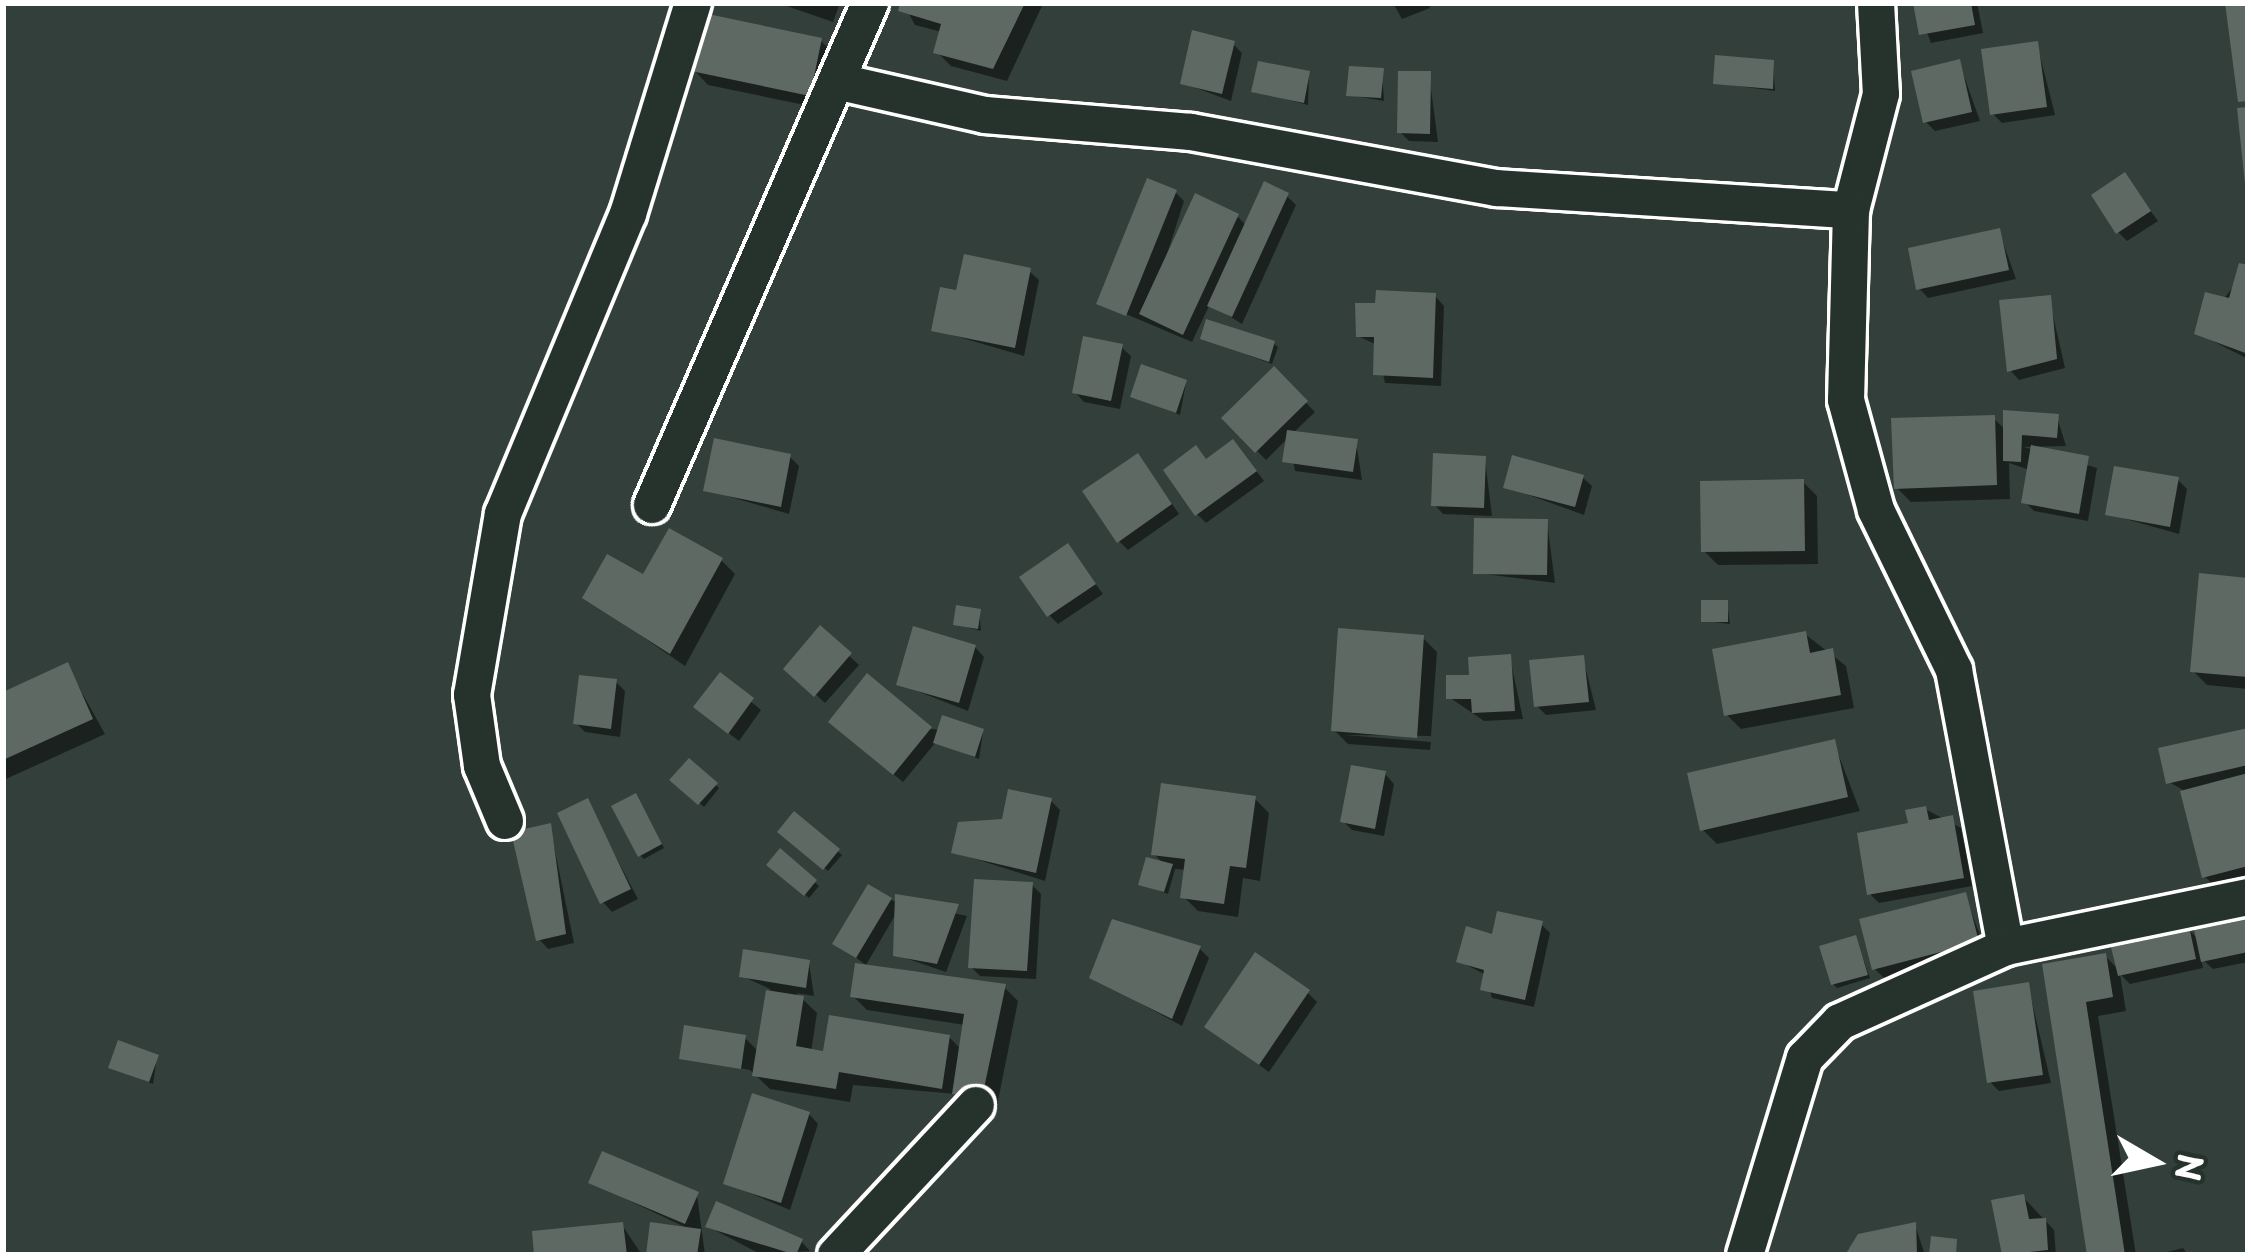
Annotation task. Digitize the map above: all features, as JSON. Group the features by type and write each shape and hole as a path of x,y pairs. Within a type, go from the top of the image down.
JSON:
{"street":[{"path":"505,821 482,766 472,695 503,514 628,214 693,3"},
{"path":"652,505 840,82 870,3"},
{"path":"1876,3 1881,94 1851,210 1852,446 1954,670 2006,947"},
{"path":"840,82 985,115 1191,132 1497,188 1851,210"},
{"path":"1745,1255 1805,1058 1840,1022 2006,947 2248,897"},
{"path":"836,1255 976,1105"}],"building":[{"path":"900,3 1025,3 993,69 933,53 941,24 898,11"},
{"path":"1913,3 1971,3 1975,25 1919,35"},
{"path":"2225,3 2248,3 2248,101 2238,102"},
{"path":"703,13 822,38 810,96 691,71"},
{"path":"1192,30 1235,41 1222,94 1180,84"},
{"path":"2038,41 2047,107 1990,115 1981,49"},
{"path":"1715,55 1774,60 1773,89 1713,84"},
{"path":"1960,59 1972,112 1923,123 1911,71"},
{"path":"1258,61 1310,71 1304,103 1251,92"},
{"path":"1349,66 1384,68 1381,98 1346,96"},
{"path":"1398,71 1431,71 1430,134 1397,133"},
{"path":"2248,107 2248,184 2245,184 2237,108"},
{"path":"2125,172 2151,211 2116,234 2091,195"},
{"path":"1147,178 1177,190 1126,316 1096,304"},
{"path":"1264,181 1289,193 1232,317 1207,306"},
{"path":"1195,193 1239,214 1183,335 1139,314"},
{"path":"2000,228 2009,270 1916,290 1908,248"},
{"path":"964,254 1031,268 1015,348 931,331 940,287 956,290"},
{"path":"2239,263 2248,265 2248,354 2194,334 2205,292 2229,298"},
{"path":"1376,290 1436,293 1433,378 1373,375 1374,337 1356,337 1355,303 1375,303"},
{"path":"2051,295 2057,359 2007,372 1999,300"},
{"path":"1206,319 1275,341 1269,362 1200,339"},
{"path":"1083,336 1123,344 1111,401 1072,393"},
{"path":"1141,364 1187,380 1176,413 1130,397"},
{"path":"1274,366 1308,401 1255,453 1221,418"},
{"path":"2003,410 2059,414 2057,438 2022,435 2021,462 2003,461"},
{"path":"1995,415 1997,485 1894,489 1891,418"},
{"path":"1287,430 1358,439 1353,472 1282,462"},
{"path":"714,438 791,454 781,507 703,491"},
{"path":"1233,439 1257,471 1195,516 1163,470 1196,445 1206,459"},
{"path":"2031,445 2089,456 2079,514 2021,503"},
{"path":"1138,453 1172,504 1117,543 1082,491"},
{"path":"1433,453 1486,456 1484,508 1431,506"},
{"path":"1512,455 1584,475 1575,507 1503,488"},
{"path":"2114,466 2179,477 2170,527 2105,515"},
{"path":"1804,479 1805,551 1701,552 1700,481"},
{"path":"1474,518 1548,519 1547,575 1473,574"},
{"path":"669,528 723,558 670,654 582,598 607,554 643,574"},
{"path":"1068,543 1096,584 1047,617 1019,577"},
{"path":"2199,573 2248,578 2248,677 2190,672"},
{"path":"1701,600 1728,600 1728,622 1701,622"},
{"path":"956,605 981,609 978,629 953,625"},
{"path":"820,625 852,653 814,697 783,669"},
{"path":"913,626 976,645 959,703 896,685"},
{"path":"1338,628 1424,635 1417,738 1331,731"},
{"path":"1806,631 1810,653 1833,648 1841,695 1724,716 1712,649"},
{"path":"1511,654 1515,711 1472,713 1471,699 1446,699 1446,675 1469,675 1468,657"},
{"path":"1584,655 1589,702 1534,707 1529,660"},
{"path":"68,662 93,719 3,760 3,692"},
{"path":"720,672 754,698 728,734 693,707"},
{"path":"867,673 932,727 893,775 828,722"},
{"path":"579,675 617,679 611,729 573,724"},
{"path":"942,715 984,729 975,757 933,743"},
{"path":"2248,728 2248,765 2166,784 2158,748"},
{"path":"1835,739 1848,797 1700,831 1687,773"},
{"path":"689,758 718,783 698,805 669,780"},
{"path":"1351,765 1386,771 1375,829 1340,822"},
{"path":"2248,773 2248,866 2202,878 2180,791"},
{"path":"1161,783 1256,796 1246,868 1230,866 1224,904 1180,898 1185,859 1151,855"},
{"path":"1008,789 1052,798 1036,873 951,853 958,822 1002,819"},
{"path":"636,793 662,844 638,857 611,806"},
{"path":"588,798 631,889 600,904 557,813"},
{"path":"1926,806 1929,820 1953,815 1964,878 1867,895 1857,833 1908,823 1905,810"},
{"path":"794,811 840,849 823,870 777,832"},
{"path":"551,823 566,934 536,941 511,832"},
{"path":"780,848 817,880 804,896 766,865"},
{"path":"1146,857 1173,864 1164,892 1138,885"},
{"path":"974,879 1033,882 1027,971 968,968"},
{"path":"868,884 892,898 856,958 832,944"},
{"path":"1966,892 1979,942 1872,970 1859,919"},
{"path":"895,894 959,904 937,964 893,956"},
{"path":"1497,911 1543,921 1525,1000 1480,990 1484,970 1456,962 1466,926 1492,934"},
{"path":"2248,914 2248,952 2201,962 2193,925"},
{"path":"1112,919 1201,946 1172,1019 1089,978"},
{"path":"2189,926 2196,959 2118,976 2110,943"},
{"path":"1856,935 1868,975 1831,985 1819,946"},
{"path":"743,949 810,960 806,988 739,977"},
{"path":"1255,952 1310,990 1259,1065 1204,1027"},
{"path":"2106,953 2113,997 2086,1002 2125,1255 2087,1255 2042,964"},
{"path":"855,963 1006,984 982,1098 952,1094 964,1014 850,997"},
{"path":"2029,982 2043,1075 1987,1083 1973,991"},
{"path":"766,990 804,996 796,1046 823,1051 829,1015 950,1035 942,1089 839,1072 836,1089 752,1076"},
{"path":"684,1025 746,1035 741,1069 679,1059"},
{"path":"118,1040 159,1055 149,1082 108,1068"},
{"path":"752,1093 810,1112 781,1203 723,1184"},
{"path":"602,1151 699,1192 685,1224 588,1183"},
{"path":"2024,1194 2029,1219 2046,1218 2048,1250 2002,1255 1991,1200"},
{"path":"716,1201 803,1239 796,1255 705,1227"},
{"path":"623,1222 627,1255 534,1255 532,1231"},
{"path":"650,1222 701,1229 697,1255 646,1255"},
{"path":"1916,1222 1917,1255 1845,1255 1858,1234"},
{"path":"1931,1236 1957,1239 1956,1255 1929,1255"}]}
